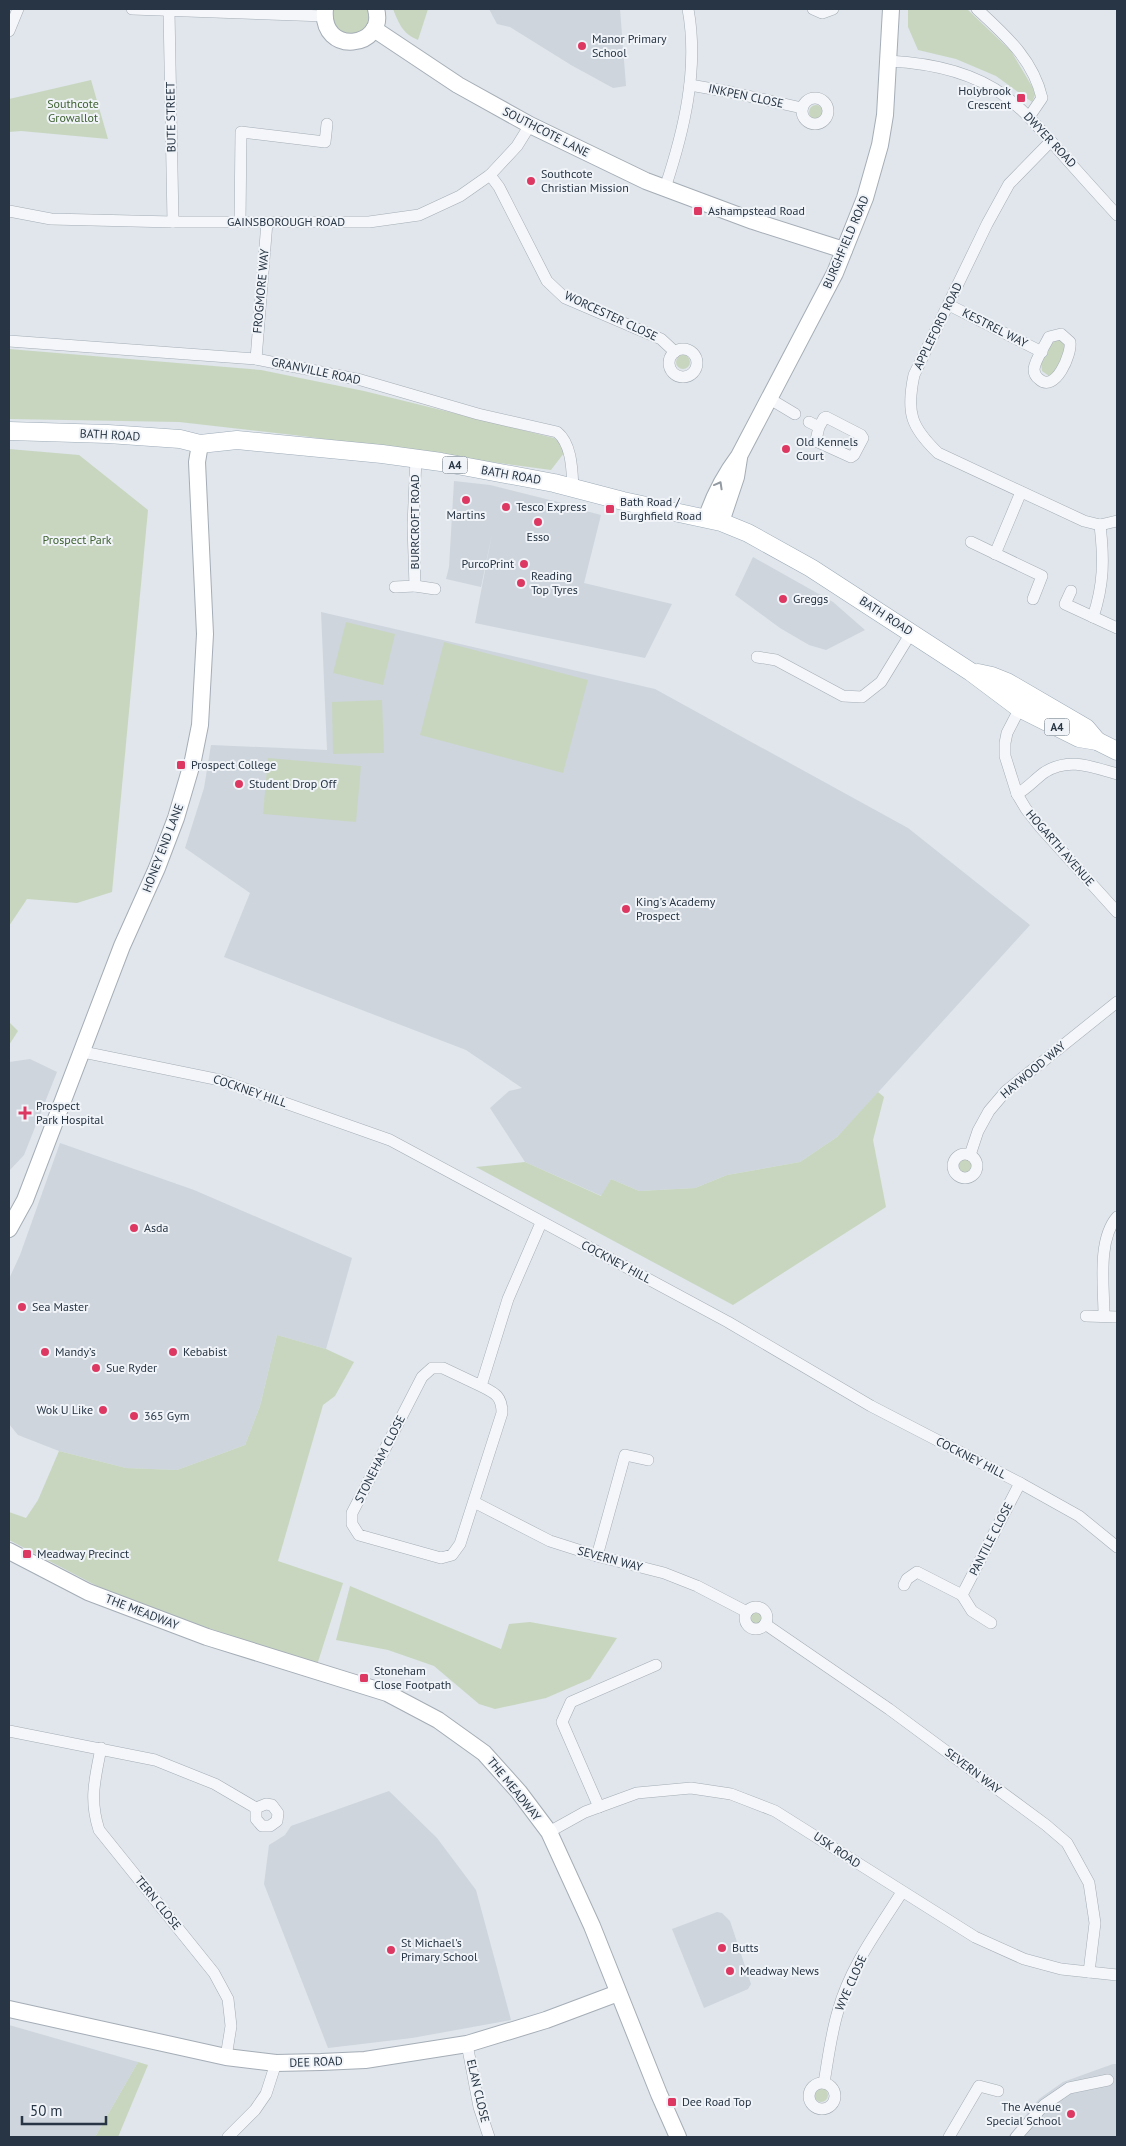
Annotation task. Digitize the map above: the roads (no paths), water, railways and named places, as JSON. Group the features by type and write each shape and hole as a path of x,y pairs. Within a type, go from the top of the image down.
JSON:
{"main road":[{"name":"BATH ROAD","path":"9,431 108,434 180,439 200,444 237,440 416,459 554,483 573,480 748,533 785,552 970,672 992,676 1007,682 1023,701 1086,728 1097,741 1117,751"}],"street":[{"path":"9,31 18,9"},
{"path":"132,9 325,12 326,25 330,33 345,42 359,41 368,36 377,22 376,9"},
{"path":"665,188 679,145 690,85 692,29 688,9"},
{"path":"813,9 822,13 833,9"},
{"name":"BURGHFIELD ROAD","path":"713,521 714,493 725,474 739,456 770,399 834,272 862,206 880,145 886,108 891,9"},
{"path":"977,9 1018,47 1039,86 1042,98 1029,116"},
{"name":"BUTE STREET","path":"169,11 173,222"},
{"name":"SOUTHCOTE LANE","path":"374,29 458,85 530,126 665,188 753,222 844,250"},
{"name":"DWYER ROAD","path":"889,61 908,62 941,68 968,77 1004,96 1029,116 1116,211"},
{"name":"INKPEN CLOSE","path":"690,85 802,108"},
{"path":"240,222 241,132 325,142 327,124"},
{"name":"GAINSBOROUGH ROAD","path":"9,212 51,219 173,222 369,222 419,215 460,196 490,175 517,146 530,126"},
{"name":"APPLEFORD ROAD","path":"1051,141 1009,184 987,224 914,375 910,406 913,420 920,436 938,453 1084,521 1100,525"},
{"name":"WORCESTER CLOSE","path":"490,175 499,187 547,281 566,298 661,339 675,352"},
{"name":"FROGMORE WAY","path":"256,359 267,222"},
{"name":"KESTREL WAY","path":"949,305 1042,352"},
{"name":"GRANVILLE ROAD","path":"9,341 256,359 361,380 478,414 557,432 564,437 573,480"},
{"path":"770,399 796,414"},
{"name":"HONEY END LANE","path":"9,1229 25,1200 122,946 157,868 176,818 193,760 200,726 205,634 197,462 200,444"},
{"name":"BURRCROFT ROAD","path":"415,586 413,525 416,459"},
{"path":"995,554 1021,492"},
{"path":"1093,617 1102,586 1104,558 1100,525 1117,521"},
{"path":"971,542 1042,576 1034,599"},
{"name":"BURRCROFT ROAD","path":"396,587 415,586 434,589"},
{"path":"1071,591 1065,604 1117,628"},
{"path":"756,657 776,660 843,696 862,697 881,682 911,632"},
{"name":"HOGARTH AVENUE","path":"1023,701 1004,743 1005,756 1017,794 1036,821 1117,912"},
{"path":"1017,794 1045,773 1060,765 1078,763 1117,774"},
{"name":"HAYWOOD WAY","path":"970,1155 982,1125 997,1100 1117,1002"},
{"name":"COCKNEY HILL","path":"83,1052 220,1080 390,1140 728,1322 871,1406 1020,1483 1079,1516 1117,1547"},
{"path":"1104,1316 1104,1245 1113,1222 1117,1217"},
{"path":"482,1386 508,1300 542,1222"},
{"path":"1086,1316 1117,1317"},
{"name":"STONEHAM CLOSE","path":"432,1368 443,1368 482,1386 496,1393 502,1403 502,1413 460,1544 452,1555 441,1558 359,1535 352,1524 352,1513 422,1377 432,1368"},
{"path":"597,1556 626,1455 648,1460"},
{"name":"PANTILE CLOSE","path":"962,1595 1020,1483"},
{"name":"SEVERN WAY","path":"474,1502 550,1541 597,1556 664,1573 697,1586 747,1612 746,1622 750,1627 756,1629 765,1624 889,1709 1038,1819 1067,1843 1089,1883 1094,1923 1089,1972"},
{"name":"THE MEADWAY","path":"9,1552 88,1592 207,1637 387,1693 438,1720 484,1753 519,1792 549,1832 592,1926 678,2137"},
{"path":"904,1585 906,1579 917,1572 962,1595 972,1611 991,1623"},
{"path":"599,1807 562,1722 571,1702 656,1665"},
{"path":"9,1731 155,1760 215,1784 256,1808"},
{"name":"TERN CLOSE","path":"101,1748 92,1795 93,1813 99,1830 214,1973 228,1999 231,2026 226,2057"},
{"name":"USK ROAD","path":"549,1832 585,1812 637,1793 690,1788 731,1794 775,1811 975,1937 1024,1959 1061,1969 1117,1975"},
{"name":"WYE CLOSE","path":"824,2083 838,2011 844,1992 858,1962 902,1892"},
{"name":"DEE ROAD","path":"9,2009 226,2057 276,2063 365,2060 467,2044 546,2020 618,1993"},
{"name":"ELAN CLOSE","path":"467,2044 479,2107 489,2137"},
{"path":"228,2137 255,2110 266,2094 276,2063"},
{"path":"1016,2137 1044,2105 1069,2088 1108,2080"},
{"path":"949,2137 979,2086 998,2091"}],"place":[{"name":"Manor Primary School","path":"582,46"},
{"name":"Holybrook Crescent","path":"1021,98"},
{"name":"Southcote Christian Mission","path":"531,181"},
{"name":"Ashampstead Road","path":"698,211"},
{"name":"Old Kennels Court","path":"786,449"},
{"name":"Martins","path":"466,500"},
{"name":"Tesco Express","path":"506,507"},
{"name":"Bath Road / Burghfield Road","path":"610,509"},
{"name":"Esso","path":"538,522"},
{"name":"PurcoPrint","path":"524,564"},
{"name":"Reading Top Tyres","path":"521,583"},
{"name":"Greggs","path":"783,599"},
{"name":"Prospect College","path":"181,765"},
{"name":"Student Drop Off","path":"239,784"},
{"name":"King's Academy Prospect","path":"626,909"},
{"name":"Prospect Park Hospital","path":"25,1113"},
{"name":"Asda","path":"134,1228"},
{"name":"Sea Master","path":"22,1307"},
{"name":"Mandy’s","path":"45,1352"},
{"name":"Kebabist","path":"173,1352"},
{"name":"Sue Ryder","path":"96,1368"},
{"name":"Wok U Like","path":"103,1410"},
{"name":"365 Gym","path":"134,1416"},
{"name":"Meadway Precinct","path":"27,1554"},
{"name":"Stoneham Close Footpath","path":"364,1678"},
{"name":"Butts","path":"722,1948"},
{"name":"St Michael's Primary School","path":"391,1950"},
{"name":"Meadway News","path":"730,1971"},
{"name":"Dee Road Top","path":"672,2102"},
{"name":"The Avenue Special School","path":"1071,2114"}],"park label":[{"name":"Southcote Growallot","path":"73,111"},
{"name":"Prospect Park","path":"77,540"}]}
